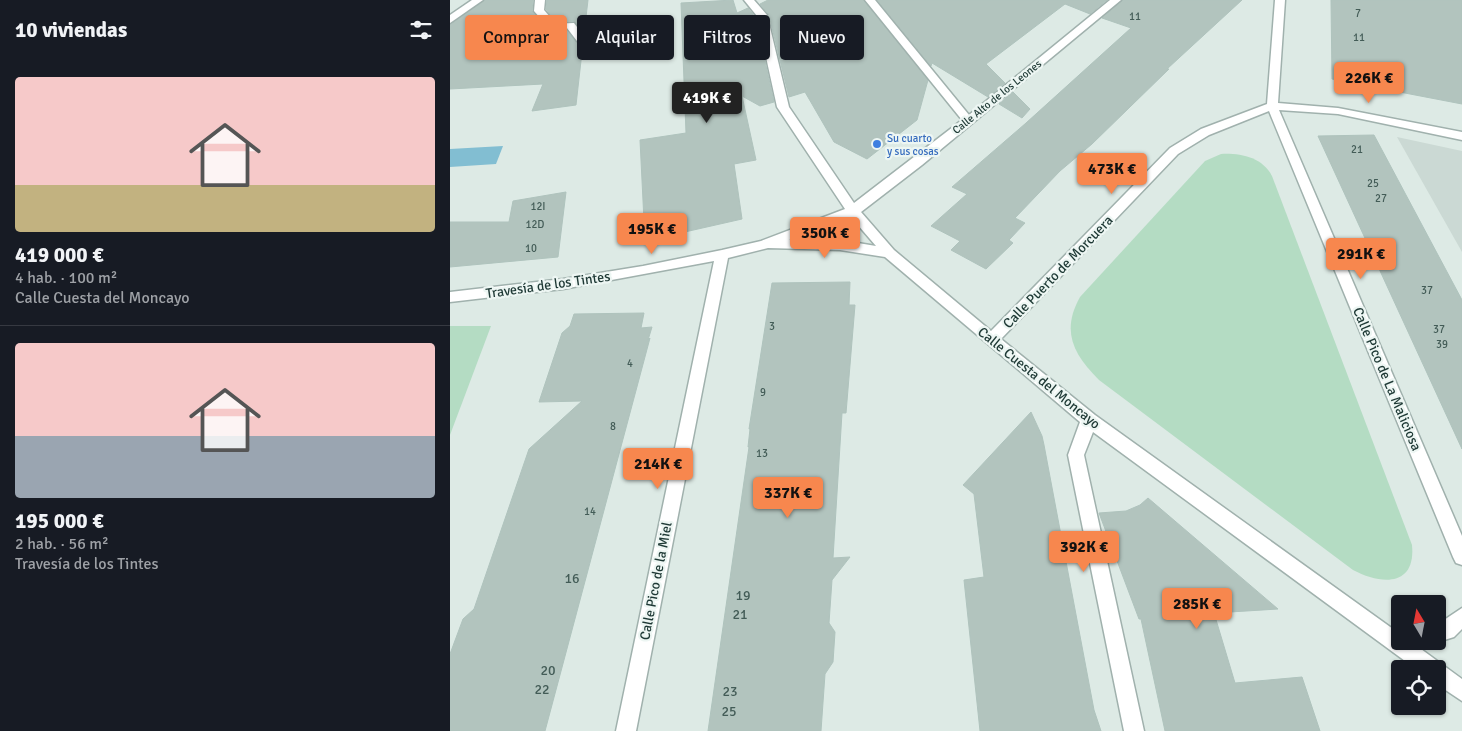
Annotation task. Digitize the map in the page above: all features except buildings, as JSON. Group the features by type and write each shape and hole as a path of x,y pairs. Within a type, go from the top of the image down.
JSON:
{"street":[{"path":"450,20 478,0"},
{"path":"540,0 539,11 546,18 545,28 570,26 577,34"},
{"name":"Calle Cuesta del Moncayo","path":"749,0 762,15 783,107 853,211 889,253 1089,420 1420,660"},
{"path":"870,0 968,121"},
{"name":"Calle Alto de los Leones","path":"853,211 918,162 1116,0"},
{"name":"Calle Pico de La Maliciosa","path":"1280,0 1272,106 1462,557"},
{"path":"1272,106 1338,111 1462,136"},
{"name":"Calle Puerto de Morcuera","path":"991,340 1174,152 1205,132 1272,106"},
{"name":"Travesía de los Tintes","path":"450,297 563,284 643,271 722,255 764,245 853,211"},
{"name":"Travesía de los Tintes","path":"764,245 840,245 889,253"},
{"name":"Calle Pico de la Miel","path":"626,731 722,255"},
{"path":"1089,420 1076,455 1134,731"},
{"path":"1446,630 1462,617"},
{"path":"1378,628 1391,632"},
{"path":"1446,679 1462,691"}],"shaded area":[{"path":"1397,137 1462,151 1462,252"}],"green space":[{"path":"1221,154 1236,154 1256,160 1272,176 1412,545 1412,559 1408,569 1394,579 1375,578 1353,570 1099,380 1082,361 1073,342 1071,321 1080,297 1205,161"},
{"path":"450,326 491,326 450,435"}],"water":[{"path":"503,146 496,164 450,167 450,149"}],"place":[{"name":"Su cuarto y sus cosas","path":"877,144"}]}
